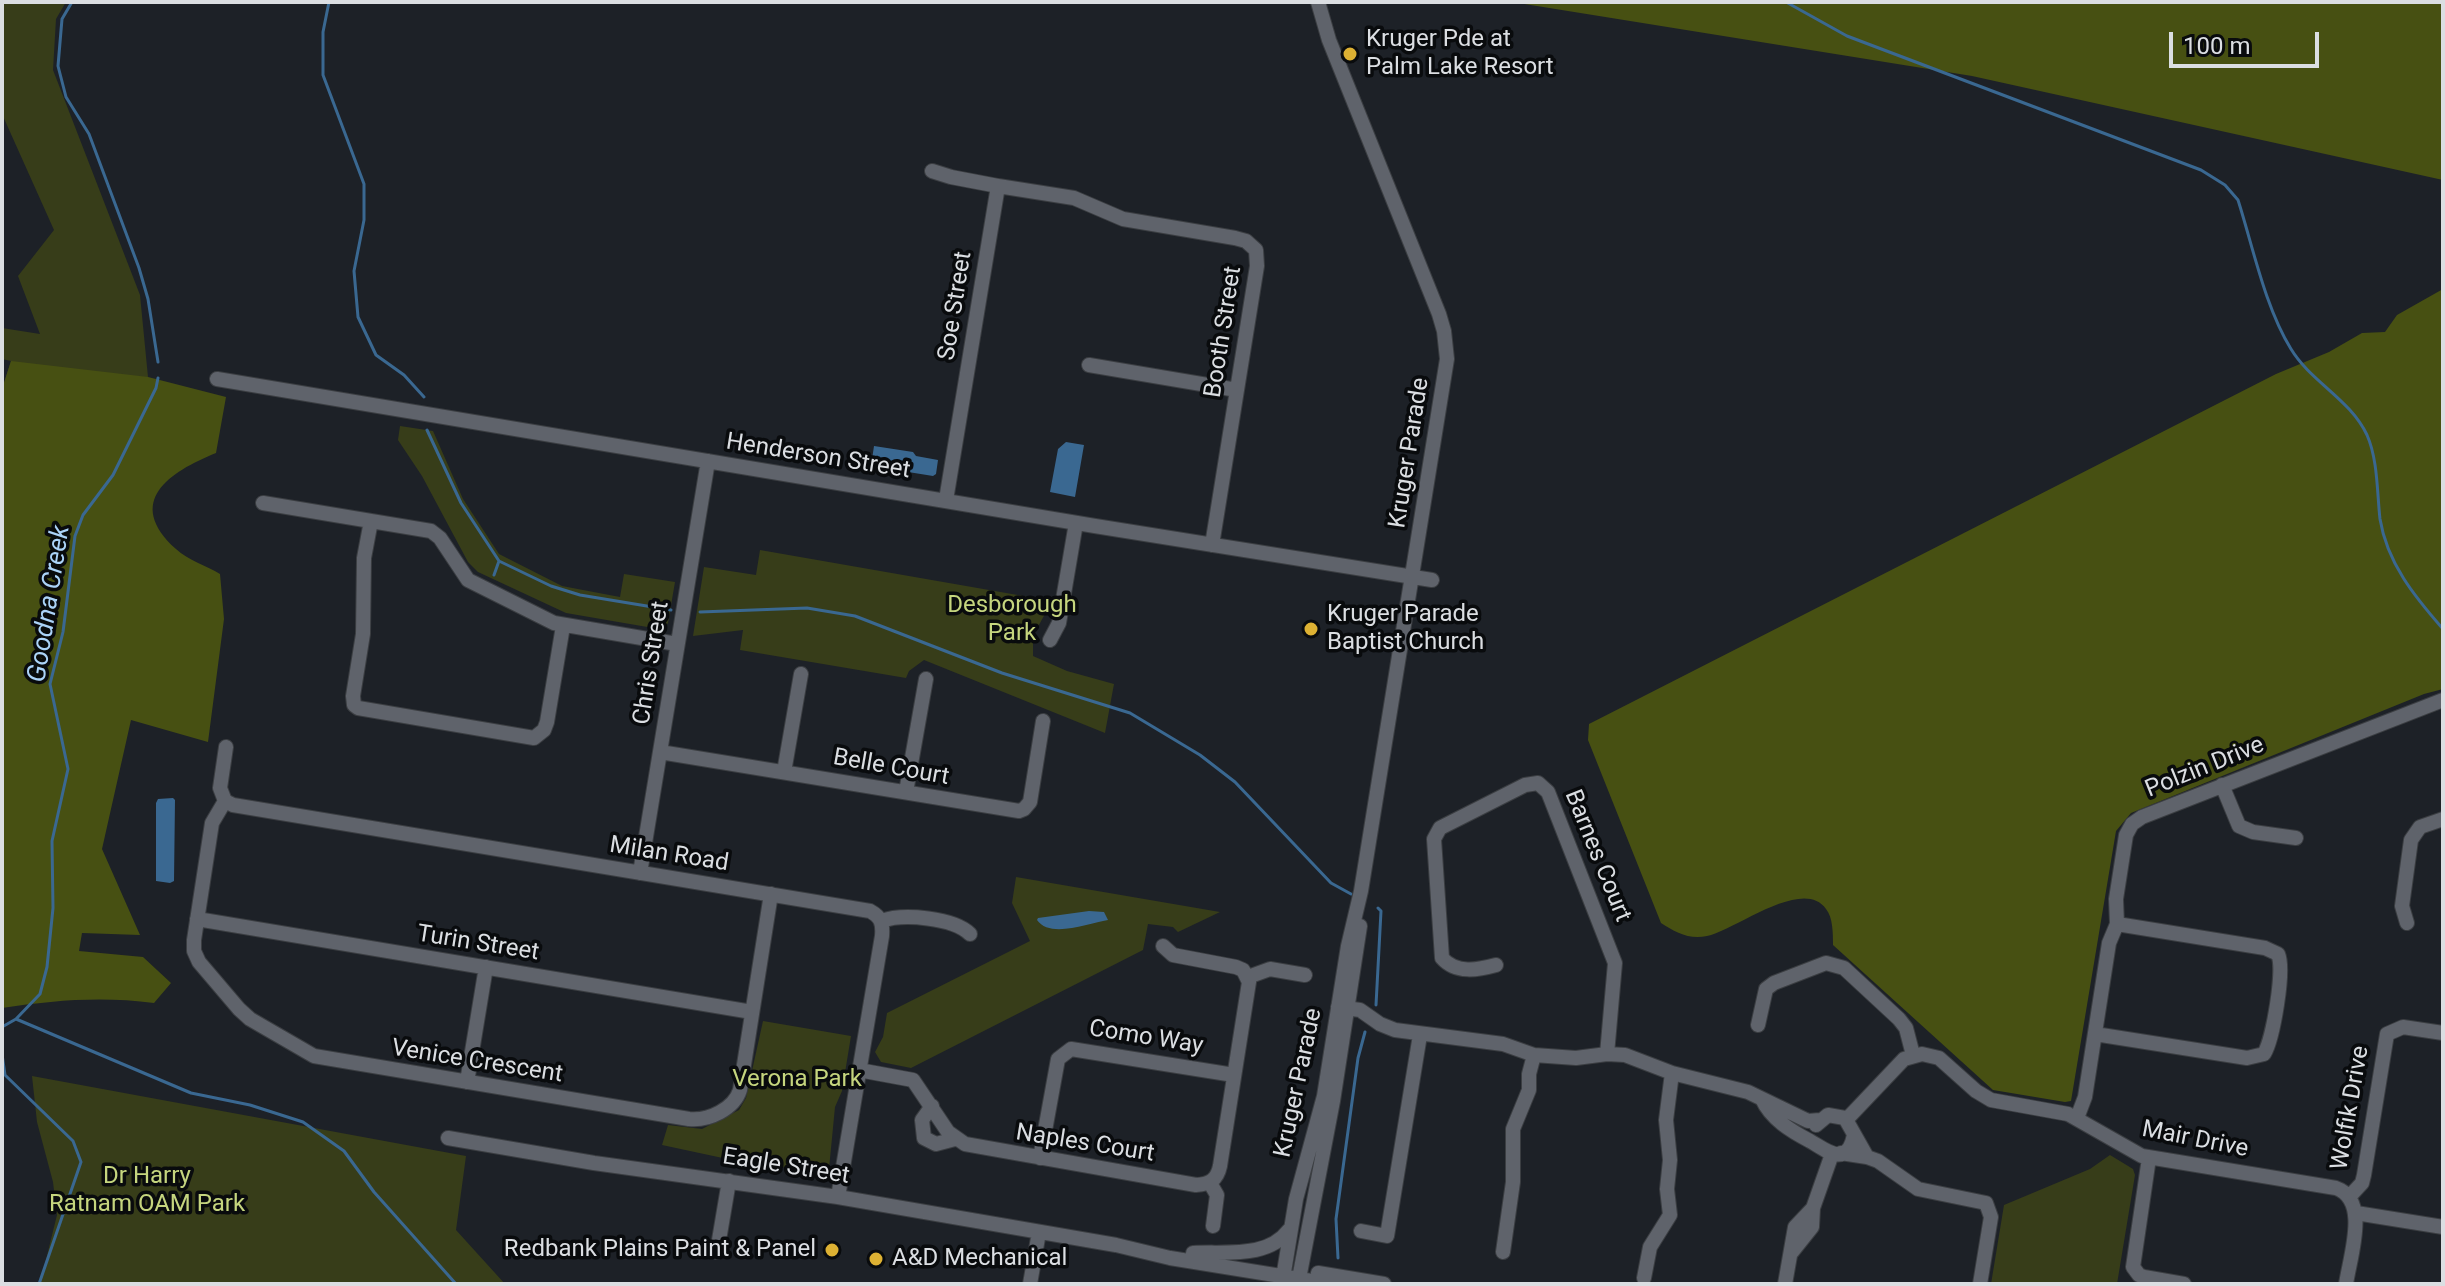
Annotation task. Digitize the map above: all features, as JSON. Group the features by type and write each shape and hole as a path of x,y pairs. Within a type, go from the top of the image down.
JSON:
{"street":[{"name":"Kruger Parade","path":"1309,2 1329,40"},
{"name":"Kruger Parade","path":"1299,1278 1342,1013 1355,905 1361,891 1446,369 1445,341 1439,314 1329,40 1318,2"},
{"path":"932,171 998,186"},
{"name":"Booth Street","path":"998,186 1064,196 1123,219 1235,238 1256,250 1257,266 1212,545"},
{"name":"Soe Street","path":"946,500 998,186"},
{"path":"1089,365 1237,390"},
{"name":"Henderson Street","path":"217,379 1432,580"},
{"name":"Chris Street","path":"640,873 708,461"},
{"path":"263,503 431,531 440,538 463,575 474,584 563,626 677,644"},
{"path":"371,521 364,558 363,634 352,701 358,708 534,738 544,730 547,722 563,626"},
{"path":"1050,640 1059,623 1076,523"},
{"path":"784,772 801,674"},
{"path":"906,792 926,679"},
{"name":"Polzin Drive","path":"2077,1118 2085,1097 2109,943 2117,924 2116,899 2126,835 2132,824 2142,817 2222,785 2443,700"},
{"name":"Belle Court","path":"660,752 1012,810 1024,809 1032,795 1043,721"},
{"path":"225,801 220,788 226,747"},
{"name":"Barnes Court","path":"1496,965 1461,969 1451,966 1442,958 1434,839 1440,828 1525,785 1538,783 1548,792 1615,963 1607,1054"},
{"path":"2222,785 2239,826 2253,832 2296,838"},
{"name":"Milan Road","path":"225,801 238,806 870,911 882,921"},
{"name":"Venice Crescent","path":"225,801 212,823 193,946 195,957 250,1019 322,1058 704,1119 728,1108 737,1097 771,894"},
{"path":"2407,923 2402,906 2411,840 2420,827 2443,819"},
{"path":"838,1197 882,921 902,916 962,926 970,934"},
{"name":"Turin Street","path":"197,919 752,1012"},
{"path":"2095,1034 2247,1058 2264,1054 2269,1046 2281,966 2278,954 2265,948 2117,924"},
{"path":"1163,946 1173,955 1236,967 1248,977 1249,991 1219,1173 1210,1183 1217,1195 1213,1226"},
{"path":"1758,1025 1766,989 1826,963 1844,968 1899,1019 1906,1028 1913,1055 1898,1064 1847,1119"},
{"path":"467,1082 486,967"},
{"path":"1248,977 1270,969 1305,975"},
{"path":"1342,1013 1360,1010 1376,1022 1395,1030 1503,1044 1534,1055 1576,1058 1625,1055 1672,1073 1733,1087 1808,1121 1834,1115 1847,1119 1867,1157"},
{"name":"Kruger Parade","path":"1283,1276 1290,1230 1342,1013"},
{"name":"Wolfik Drive","path":"2350,1196 2362,1183 2364,1175 2387,1034 2403,1027 2443,1033"},
{"path":"1361,1231 1387,1236 1420,1035"},
{"name":"Como Way","path":"1040,1158 1058,1059 1071,1049 1234,1075"},
{"path":"1503,1252 1513,1182 1513,1129 1529,1090 1534,1055"},
{"name":"Mair Drive","path":"1913,1055 1939,1058 1976,1091 1991,1100 2077,1118 2129,1150 2149,1158 2336,1188 2350,1196"},
{"path":"859,1070 913,1080 955,1139"},
{"path":"1644,1278 1650,1247 1670,1215 1666,1120 1672,1073"},
{"path":"1762,1098 1790,1131 1823,1151 1867,1157 1918,1189 1981,1200 1990,1207 1980,1284"},
{"name":"Naples Court","path":"932,1106 922,1120 924,1138 936,1144 955,1139 980,1149 1196,1185 1210,1183"},
{"path":"1817,1145 1814,1132 1820,1120"},
{"path":"1785,1284 1795,1227 1813,1208 1837,1153 1851,1144 1854,1135"},
{"name":"Eagle Street","path":"448,1138 594,1163 838,1197 1283,1276 1384,1284"},
{"path":"2149,1158 2133,1267 2144,1277 2184,1284"},
{"path":"717,1252 729,1181"},
{"path":"2346,1284 2356,1213 2350,1196"},
{"path":"2356,1213 2443,1227"},
{"path":"1193,1253 1240,1252 1269,1247 1281,1242 1290,1230"},
{"path":"1030,1284 1039,1232"},
{"name":"Eagle Street","path":"1116,1245 1132,1244 1193,1253 1283,1276"},
{"name":"Eagle Street","path":"1299,1278 1330,1284"}],"green space":[{"path":"2,2 66,2 56,19 53,70 140,295 148,377 96,505 2,389 11,361 2,359 2,328 40,334 18,276 54,230 2,114"},
{"path":"1512,2 2443,2 2443,180 1972,76"},
{"path":"2443,289 2443,689 2131,813 2116,831 2071,1101 1993,1090 1833,945 1830,916 1815,900 1785,902 1707,936 1682,934 1661,923 1588,740 1589,724 2276,374 2329,352 2362,333 2385,332 2397,315"},
{"path":"11,361 148,377 226,397 216,453 169,479 153,503 154,517 161,532 176,549 220,574 224,619 208,742 131,720 102,849 140,935 82,933 79,951 143,957 171,983 154,1003 78,1000 2,1008 2,389"},
{"path":"400,426 433,431 463,499 499,554 562,586 620,597 624,574 675,582 668,623 659,629 566,613 478,572 468,562 422,476 398,440"},
{"name":"Desborough Park","path":"760,550 1052,601 1033,636 1033,656 1067,671 1114,684 1105,733 924,660 909,671 906,678 740,650 743,630 693,636 704,567 756,575"},
{"path":"1016,877 1220,912 1178,932 1173,927 1148,924 1143,950 911,1068 881,1062 875,1052 883,1037 887,1013 1030,941 1012,903"},
{"name":"Verona Park","path":"763,1021 851,1036 842,1091 835,1107 829,1169 824,1173 732,1160 662,1145 668,1125 702,1129 739,1110 746,1098"},
{"name":"Dr Harry Ratnam OAM Park","path":"32,1076 466,1156 456,1230 505,1284 40,1284 57,1215 53,1182 37,1122"},
{"path":"2110,1155 2133,1169 2135,1175 2117,1284 1991,1284 2004,1205 2090,1169"}],"water":[{"path":"1066,442 1084,445 1075,497 1050,492 1058,449"},
{"path":"874,446 913,452 916,456 938,460 936,474 871,466"},
{"path":"173,798 174,881 170,883 156,881 156,803 158,799"},
{"path":"1104,912 1108,920 1060,929 1043,926 1037,920 1038,918"}],"waterway":[{"name":"Goodna Creek","path":"72,2 62,19 58,66 66,97 89,134 139,268 148,299 158,362"},
{"path":"329,2 323,32 323,75 364,184 364,220 354,271 358,317 376,355 404,375 424,397"},
{"path":"1786,2 1847,36 2201,170 2225,185 2238,200 2267,296 2291,349 2299,361 2351,411 2367,435 2375,466 2380,519 2389,550 2413,592 2443,629"},
{"name":"Goodna Creek","path":"2,1027 16,1019 40,994 47,967 53,908 52,841 68,769 50,684 63,632 75,536 83,515 113,475 158,378"},
{"path":"427,430 461,503 499,561 551,586 580,595 671,610"},
{"path":"494,575 499,561"},
{"path":"700,612 807,608 855,616 1002,673 1130,713 1200,755 1235,782 1331,883 1351,894"},
{"path":"1376,1005 1381,911 1378,908"},
{"path":"16,1019 191,1093 250,1105 303,1122 344,1151 374,1192 456,1284"},
{"path":"1338,1258 1336,1219 1358,1058 1365,1032"},
{"name":"Goodna Creek","path":"2,1054 5,1075 73,1141 81,1162 39,1284"}],"place":[{"name":"Kruger Pde at Palm Lake Resort","path":"1350,54"},
{"name":"Kruger Parade Baptist Church","path":"1311,629"},
{"name":"Redbank Plains Paint & Panel","path":"832,1250"},
{"name":"A&D Mechanical","path":"876,1259"}]}
